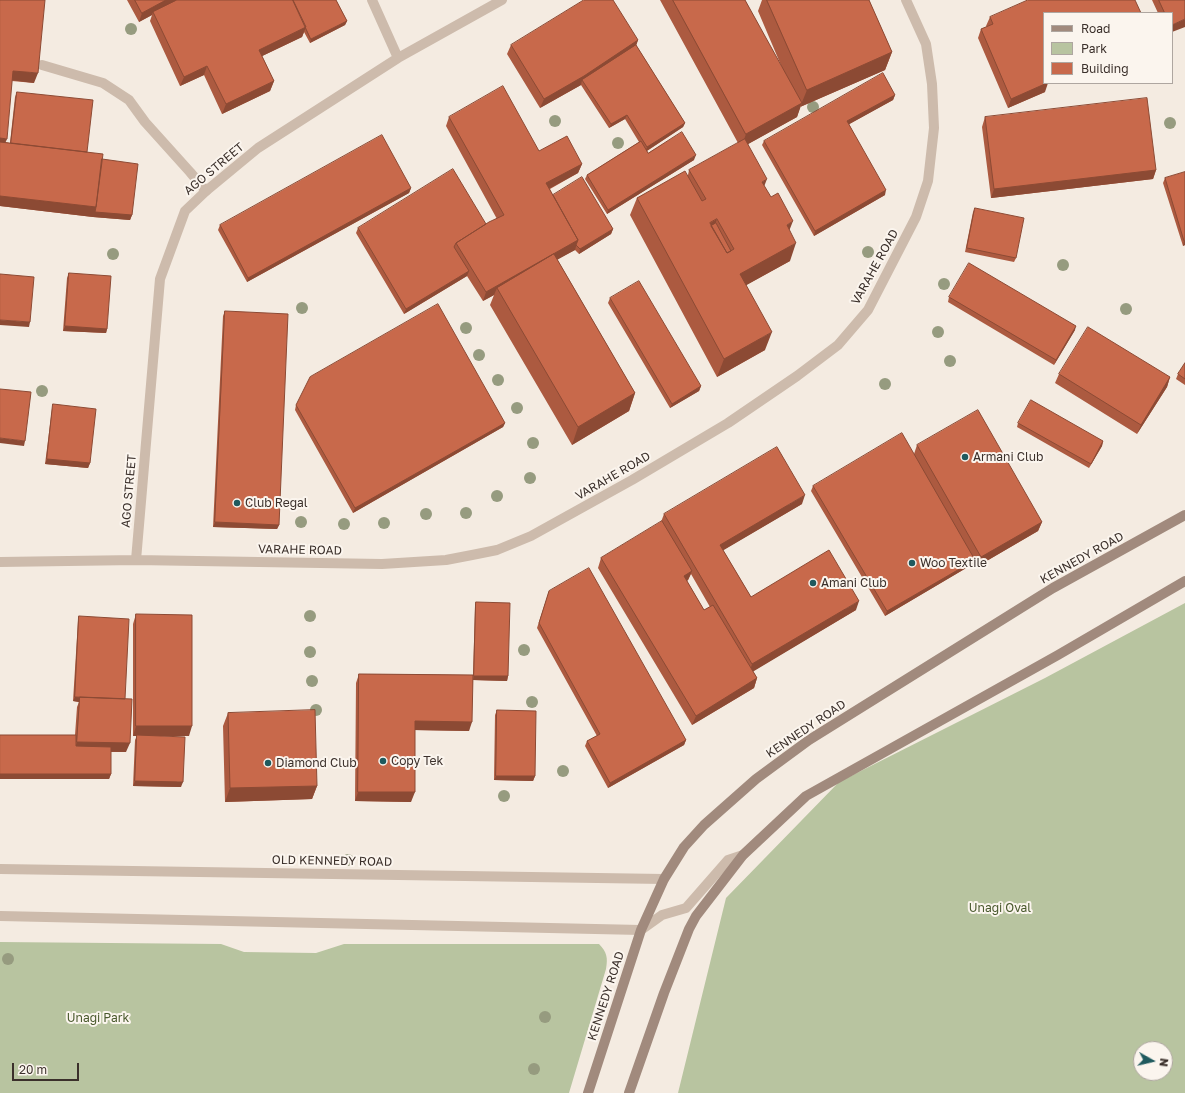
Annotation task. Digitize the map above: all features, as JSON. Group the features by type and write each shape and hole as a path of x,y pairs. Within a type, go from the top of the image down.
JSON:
{"main road":[{"name":"KENNEDY ROAD","path":"588,1093 641,930 664,879 684,847 704,825 756,779 809,740 1053,588 1185,515"},
{"path":"629,1093 664,994 689,929 696,916 743,855 806,796 1058,655 1185,581"}],"street":[{"path":"372,0 398,58"},
{"name":"AGO STREET","path":"136,560 160,279 185,211 206,191 258,148 398,58 502,0"},
{"name":"VARAHE ROAD","path":"0,562 136,560 382,564 446,560 496,550 531,536 632,480 728,423 798,376 838,345 868,310 916,217 928,181 934,128 932,84 926,44 906,0"},
{"path":"42,65 103,83 129,100 145,122 206,191"},
{"path":"0,916 641,930 662,915 686,908 728,860 743,855"},
{"name":"OLD KENNEDY ROAD","path":"0,868 664,879"}],"green space":[{"name":"Unagi Oval","path":"1185,603 1185,1093 678,1093 726,898 839,782 1045,678"},
{"name":"Unagi Park","path":"0,942 221,944 244,952 316,953 344,944 599,944 604,950 607,962 569,1093 0,1093"}],"building":[{"path":"0,0 45,0 38,73 13,71 7,139 0,138"},
{"path":"135,0 166,0 142,13"},
{"path":"177,0 293,0 306,27 259,50 274,81 226,104 207,66 184,77 153,12"},
{"path":"293,0 336,0 347,21 311,39"},
{"path":"584,0 613,0 638,40 584,76 544,99 511,45"},
{"path":"673,0 745,0 802,103 746,134"},
{"path":"767,0 869,0 892,52 807,90"},
{"path":"1028,0 1135,0 1141,12 1043,12 1043,84 1045,84 1011,99 981,29 993,24 990,17"},
{"path":"1159,0 1185,0 1185,19 1173,25 1173,12 1165,12"},
{"path":"636,45 685,123 647,147 627,115 611,124 582,80"},
{"path":"883,73 895,95 847,121 886,190 815,231 764,141"},
{"path":"503,86 539,151 567,136 582,164 546,183 578,240 486,292 456,243 489,222 504,215 449,117"},
{"path":"17,92 93,100 87,152 11,143"},
{"path":"1147,98 1156,170 994,189 985,117"},
{"path":"682,132 696,155 608,210 587,175 641,141 648,153"},
{"path":"382,135 411,188 248,278 220,225"},
{"path":"745,139 767,179 762,182 771,197 778,193 793,221 787,225 796,243 740,274 772,332 724,359 637,198 685,171 702,201 706,199 689,170","holes":["717,219 734,249 727,253 710,223"]},
{"path":"0,142 103,154 96,207 0,196"},
{"path":"102,159 138,164 132,215 95,212"},
{"path":"453,169 486,224 456,243 454,247 469,271 406,309 358,228"},
{"path":"1185,172 1185,241 1184,241 1165,178"},
{"path":"582,177 613,229 580,249 576,245 578,240 553,195"},
{"path":"975,208 1024,218 1016,258 967,248"},
{"path":"716,223 731,251 727,253 711,226"},
{"path":"554,254 635,393 578,427 497,288"},
{"path":"969,263 1076,326 1056,360 949,297"},
{"path":"69,273 111,276 107,329 65,326"},
{"path":"0,274 34,277 30,322 0,320"},
{"path":"639,281 701,386 672,404 610,298"},
{"path":"438,304 505,423 355,508 296,405 310,377"},
{"path":"225,311 288,314 279,525 215,522"},
{"path":"1088,327 1170,377 1141,425 1059,374"},
{"path":"1185,363 1185,379 1178,374"},
{"path":"0,389 31,392 25,441 0,438"},
{"path":"1031,400 1103,441 1091,464 1018,423"},
{"path":"53,404 96,409 90,463 47,459"},
{"path":"978,410 1042,522 981,557 917,445"},
{"path":"902,433 975,560 887,611 813,486"},
{"name":"Amani Club","path":"777,447 805,495 720,545 751,597 829,550 859,601 752,664 664,514"},
{"path":"662,521 692,571 684,576 704,610 713,605 757,678 696,716 601,558"},
{"path":"589,568 686,740 610,783 587,741 600,734 539,623 549,591"},
{"path":"476,602 510,603 508,676 474,676"},
{"path":"136,614 192,615 192,726 136,726"},
{"path":"79,616 129,619 125,699 75,697"},
{"path":"359,674 473,675 472,722 415,721 415,792 358,792"},
{"path":"80,697 132,699 130,743 77,742"},
{"name":"Diamond Club","path":"315,710 317,786 230,788 228,713"},
{"path":"497,710 536,711 535,776 496,776"},
{"path":"0,735 76,735 76,746 111,747 111,774 0,774"},
{"path":"137,735 185,737 183,782 135,781"}],"place":[{"name":"Armani Club","path":"965,457"},
{"name":"Club Regal","path":"237,503"},
{"name":"Woo Textile","path":"912,563"},
{"name":"Amani Club","path":"813,583"},
{"name":"Copy Tek","path":"383,761"},
{"name":"Diamond Club","path":"268,763"}]}
